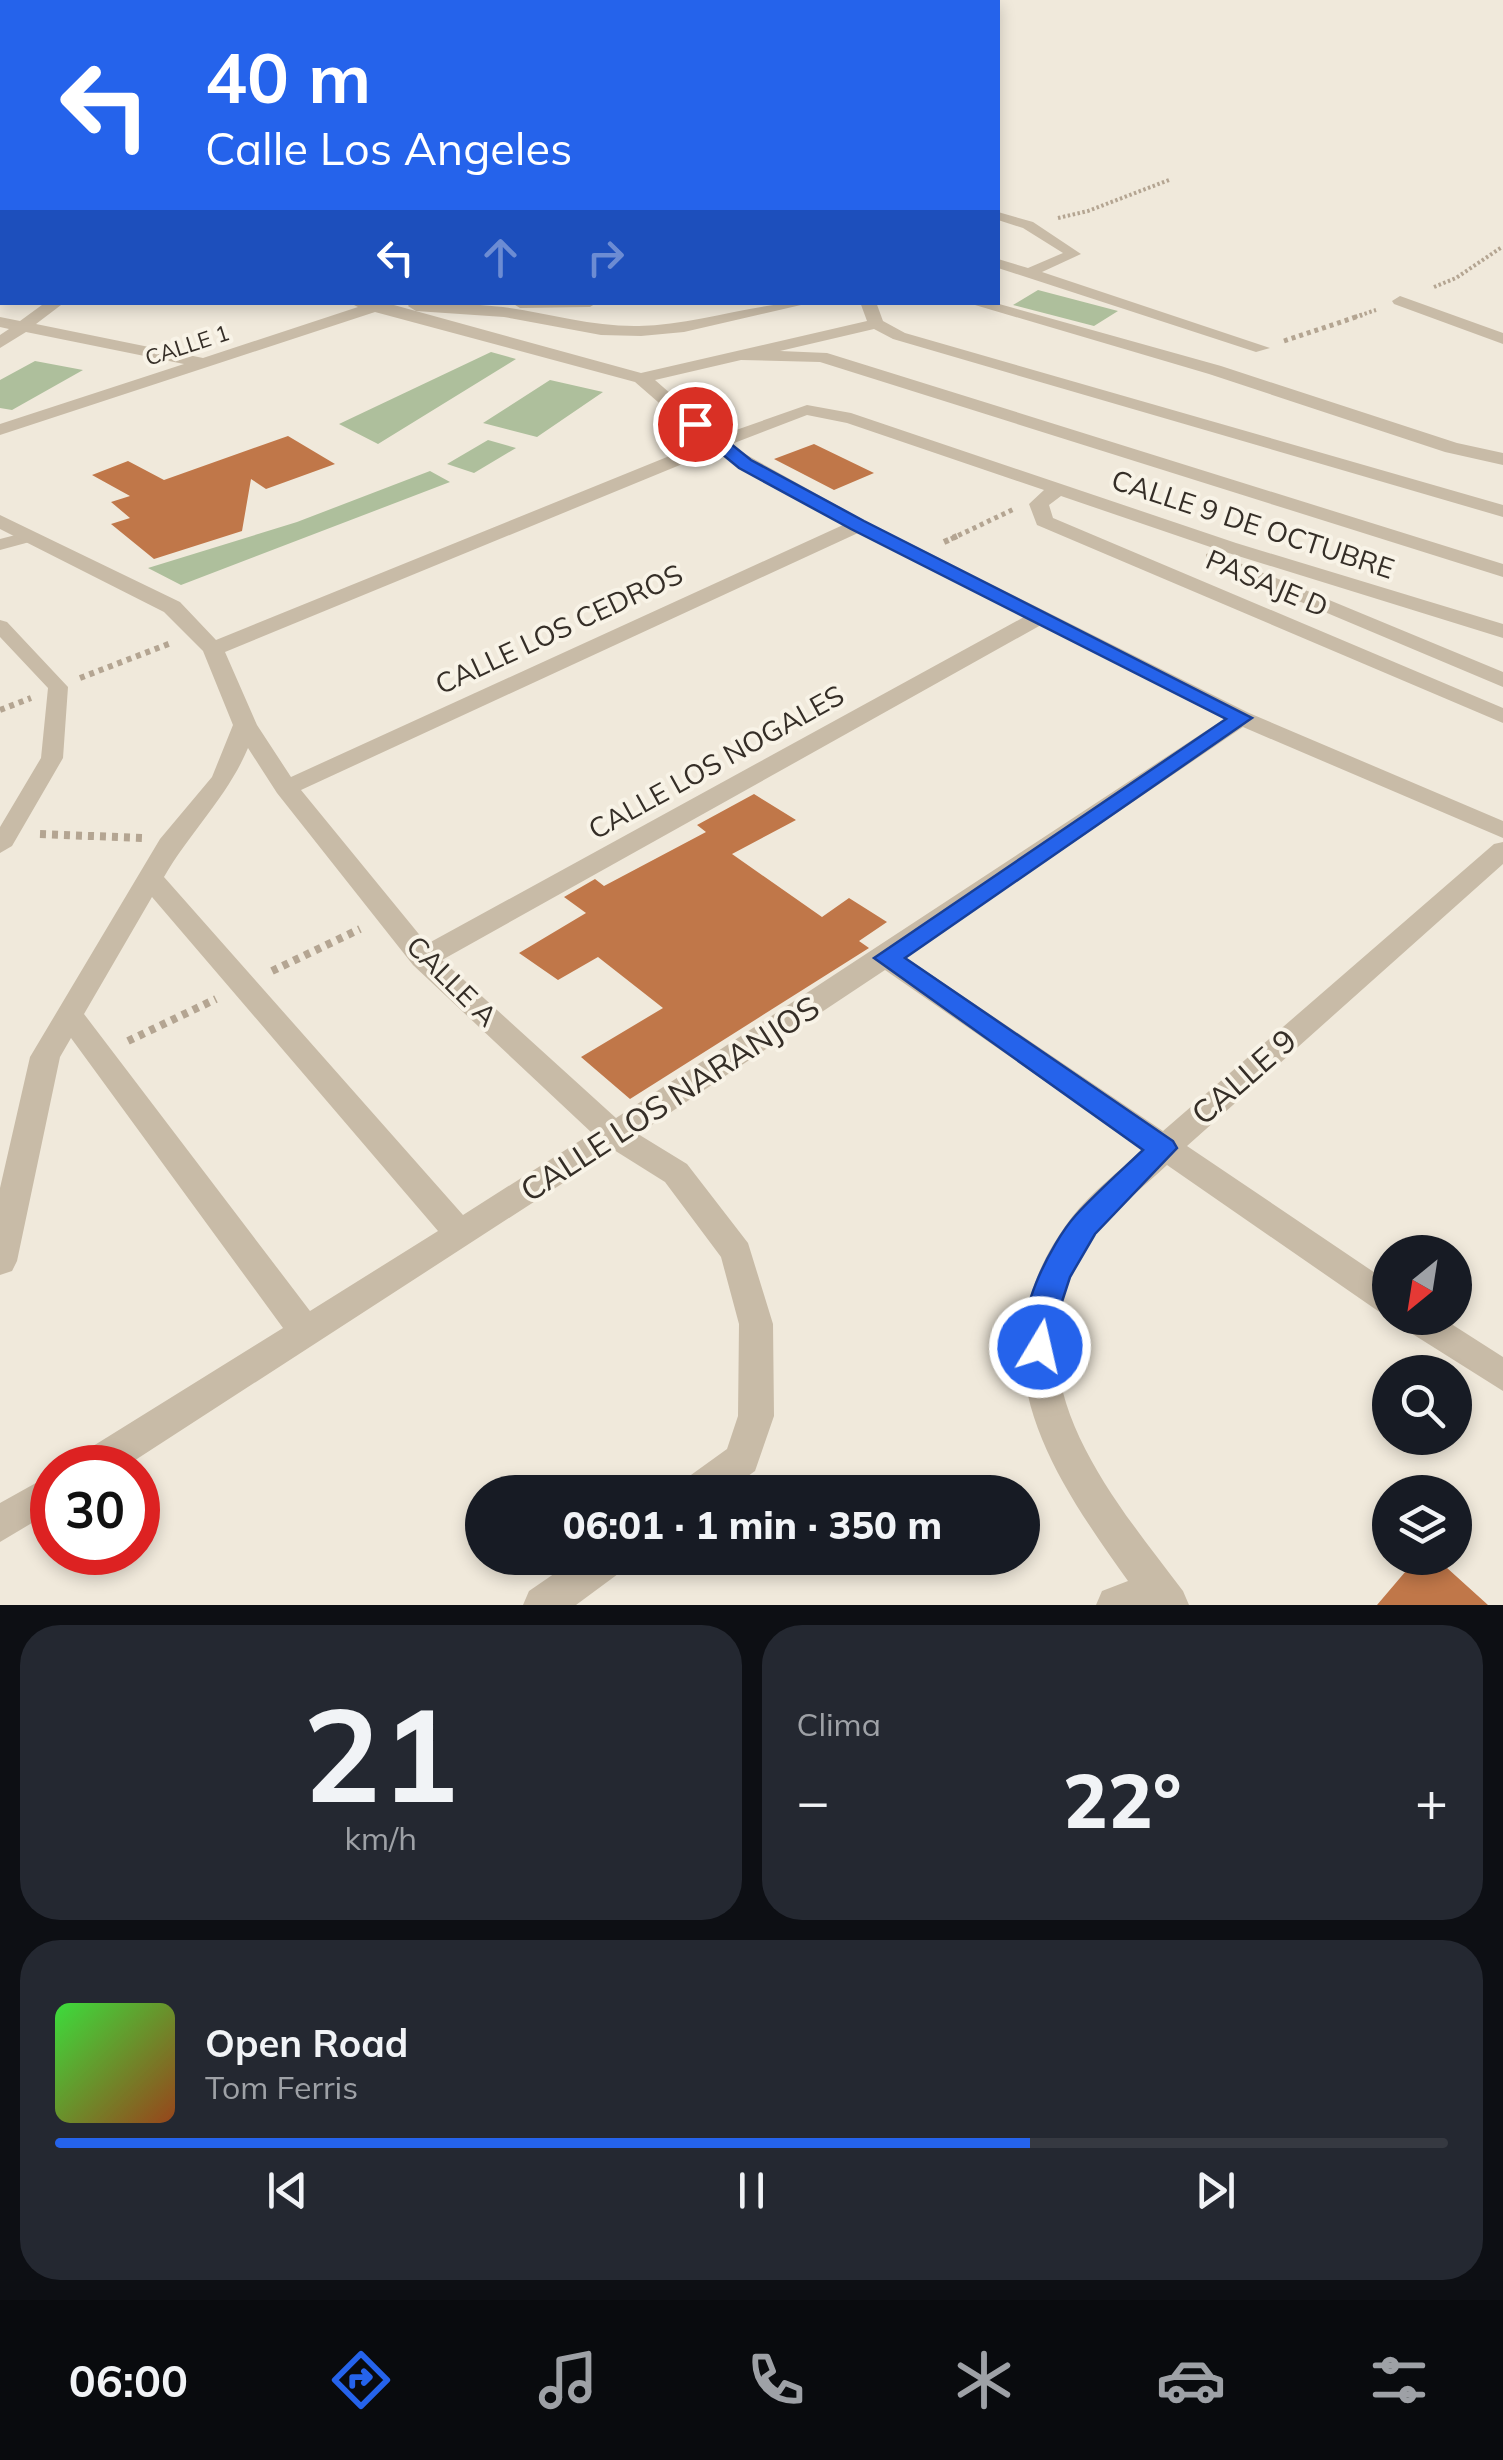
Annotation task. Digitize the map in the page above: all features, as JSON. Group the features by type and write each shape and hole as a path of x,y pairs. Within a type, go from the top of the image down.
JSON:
{"street":[{"path":"1000,217 1028,225 1074,254 1026,274"},
{"path":"1000,264 1262,348"},
{"path":"1400,302 1503,338"},
{"path":"0,343 53,305"},
{"name":"CALLE 1","path":"0,430 372,305"},
{"path":"379,305 641,378 674,402 717,445 858,525 1241,718 1503,830"},
{"path":"391,305 504,312 601,330 640,331 789,305"},
{"path":"869,305 876,324"},
{"path":"984,305 1215,370 1452,448 1503,460"},
{"path":"0,322 203,363"},
{"path":"641,378 876,324 899,336 959,354 1503,512"},
{"path":"738,356 821,357 1503,571"},
{"name":"CALLE 9 DE OCTUBRE","path":"205,641 807,410 851,418 1053,492 1503,631"},
{"path":"1053,492 1503,680"},
{"name":"PASAJE D","path":"1053,492 1040,504 1044,521 1503,716"},
{"name":"CALLE A","path":"0,521 172,608 205,641 245,725 286,788 423,958 616,1136 676,1172 736,1252 756,1324 756,1416 742,1459 720,1475"},
{"name":"CALLE LOS CEDROS","path":"286,788 858,525"},
{"name":"CALLE LOS NOGALES","path":"423,958 1038,618"},
{"name":"CALLE LOS NARANJOS","path":"127,1445 616,1136 1241,718"},
{"path":"0,1261 46,1057 173,839 223,779 245,725"},
{"name":"CALLE 9","path":"1162,1598 1094,1503 1057,1434 1039,1374 1040,1320 1055,1274 1084,1225 1163,1148 1503,850"},
{"path":"150,878 461,1235"},
{"path":"887,958 1372,1289"},
{"path":"70,1016 306,1333"},
{"path":"1441,1335 1503,1376"},
{"path":"0,1524 30,1505"},
{"path":"543,1605 584,1575"},
{"path":"1116,1605 1162,1598"}],"lane":[{"path":"0,545 31,536"},
{"path":"0,626 58,687 52,758 4,839"}],"path":[{"path":"1028,225 1088,211 1169,180"},
{"path":"916,555 1053,492"},
{"path":"0,710 58,687 205,641"},
{"path":"4,839 173,839"}],"green space":[{"path":"1038,290 1118,311 1094,326 1013,305"},
{"path":"491,352 516,359 378,444 339,424"},
{"path":"35,361 83,370 12,410 0,408 0,380"},
{"path":"550,380 603,392 537,437 483,423"},
{"path":"488,440 516,448 474,473 447,464"},
{"path":"430,471 450,482 181,585 148,568 297,522"}],"building":[{"path":"288,436 335,464 266,489 251,479 242,531 154,559 111,524 130,518 111,502 130,496 92,475 128,461 164,480"},
{"path":"814,444 874,473 834,490 774,459"},
{"path":"754,794 796,820 732,854 822,917 849,898 887,922 859,941 869,948 630,1099 581,1057 663,1008 598,957 558,980 519,953 586,913 564,897 595,879 604,886 706,832 697,825"},
{"path":"1403,1575 1455,1575 1488,1605 1377,1605"}],"route":[{"path":"695,424 745,464 858,525 1241,718 887,958 1163,1148 1084,1225 1055,1274 1040,1320 1040,1347"}]}
